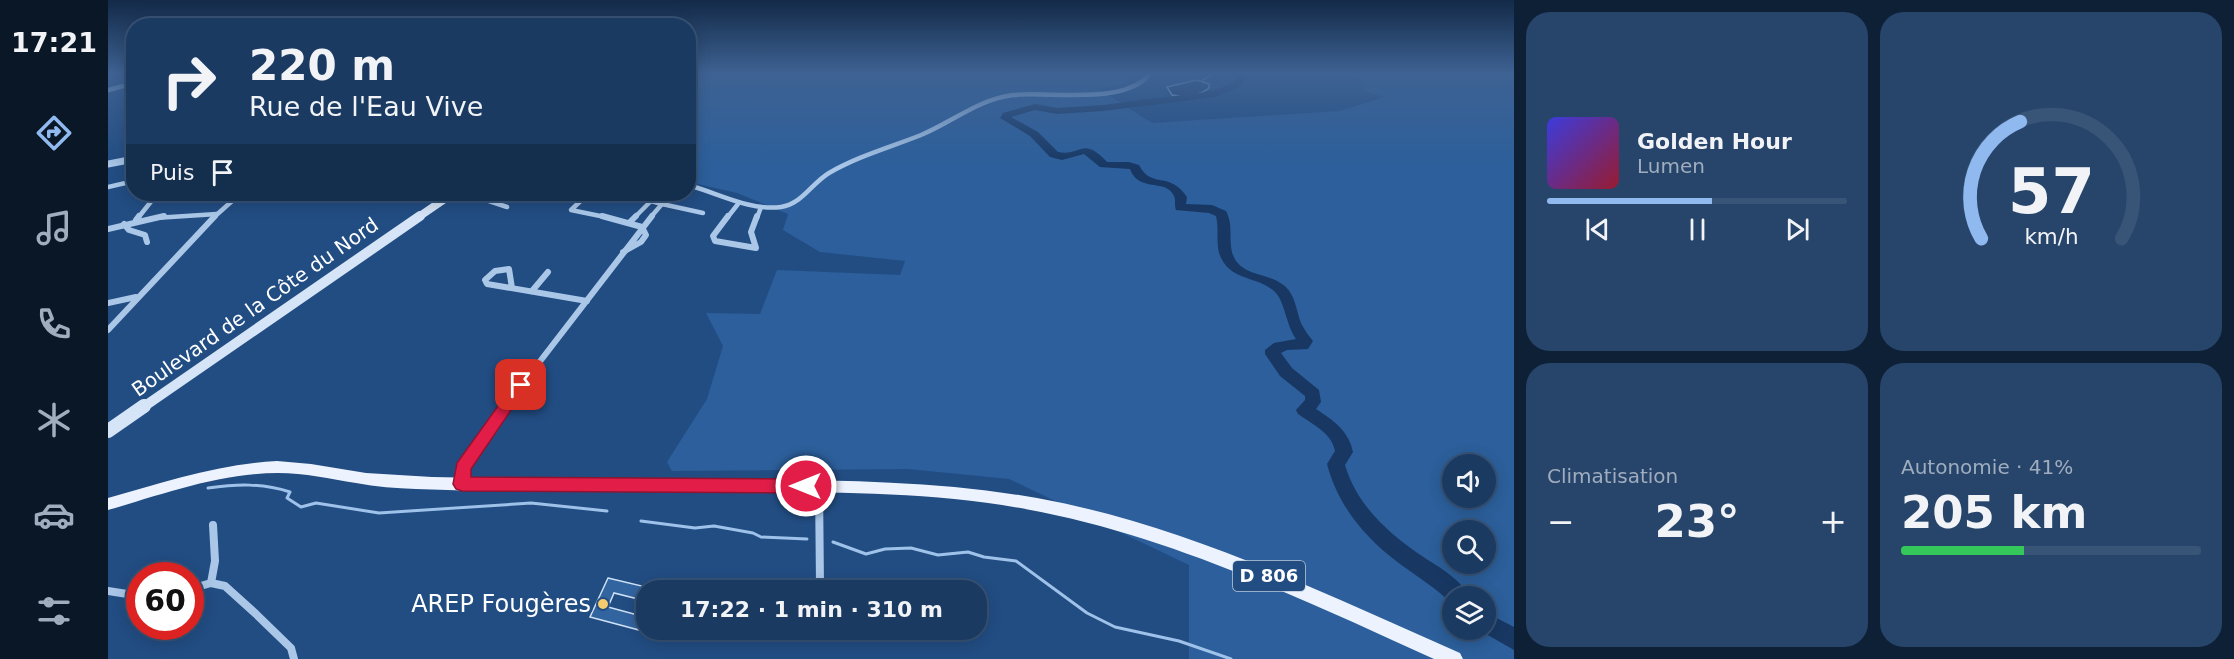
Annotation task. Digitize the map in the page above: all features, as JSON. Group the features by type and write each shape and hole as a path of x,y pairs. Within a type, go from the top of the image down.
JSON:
{"main road":[{"name":"Boulevard de la Côte du Nord","path":"108,430 442,201"},
{"name":"D 806","path":"108,503 251,468 280,467 366,479 462,484 819,486 949,491 1039,505 1133,527 1278,579 1454,659"}],"street":[{"path":"696,188 738,204 761,207 790,205 808,194 825,175 935,128 975,105"},
{"path":"108,164 126,161"},
{"path":"108,187 126,183"},
{"path":"136,221 152,201"},
{"path":"108,330 136,297 232,201"},
{"path":"489,201 507,207"},
{"path":"462,484 463,467 533,368 623,253 641,242 646,235 642,227 630,222 571,210 581,201"},
{"path":"630,222 651,201 703,213"},
{"path":"642,227 662,204"},
{"path":"738,204 713,236 715,241 756,248 751,231 761,207"},
{"path":"108,229 136,221 174,215 217,214"},
{"path":"124,224 129,230 145,235 147,242"},
{"path":"512,288 509,269 495,271 485,280 487,284 587,301"},
{"path":"532,291 548,272"},
{"path":"108,303 136,297"},
{"path":"819,486 820,580"},
{"path":"211,583 215,561 213,525"},
{"path":"204,585 211,583 225,586 291,648 294,659"},
{"path":"108,591 126,594"}],"shaded area":[{"path":"696,105 1123,105 1152,123 1340,111 1360,105 1514,105 1514,659 1189,659 1189,565 1009,479 908,469 672,471 667,462 707,399 723,346 706,313 760,314 777,270 900,275 905,261 820,252 783,230 788,214 737,193 696,184"}],"building":[{"name":"AREP Fougères","path":"608,578 636,585 636,598 614,593 608,607 636,615 636,629 590,617"}],"waterway":[{"path":"1121,105 1057,111 1035,107 1007,115 1005,118 1034,134 1054,155 1062,157 1084,151 1096,156 1104,165 1135,167 1144,180 1166,184 1174,188 1181,197 1180,207 1212,209 1222,214 1224,243 1230,262 1241,272 1277,287 1287,299 1295,326 1305,341 1303,345 1280,346 1273,350 1273,354 1286,372 1313,394 1313,402 1304,410 1330,428 1340,439 1344,452 1336,464 1345,491 1361,515 1382,537 1448,586"},
{"path":"208,488 239,485 269,487 290,492 287,498 301,507 316,503 379,513 531,503 607,511"},
{"path":"641,521 695,528 714,526 753,533 761,537 807,539"},
{"path":"833,542 866,554 885,549 911,548 938,555 968,552 984,557 1016,561 1087,613 1115,627 1179,641 1231,659"},
{"path":"1496,628 1514,639"}],"place":[{"name":"AREP Fougères","path":"603,604"}],"route":[{"path":"521,385 463,467 462,484 806,486"}]}
